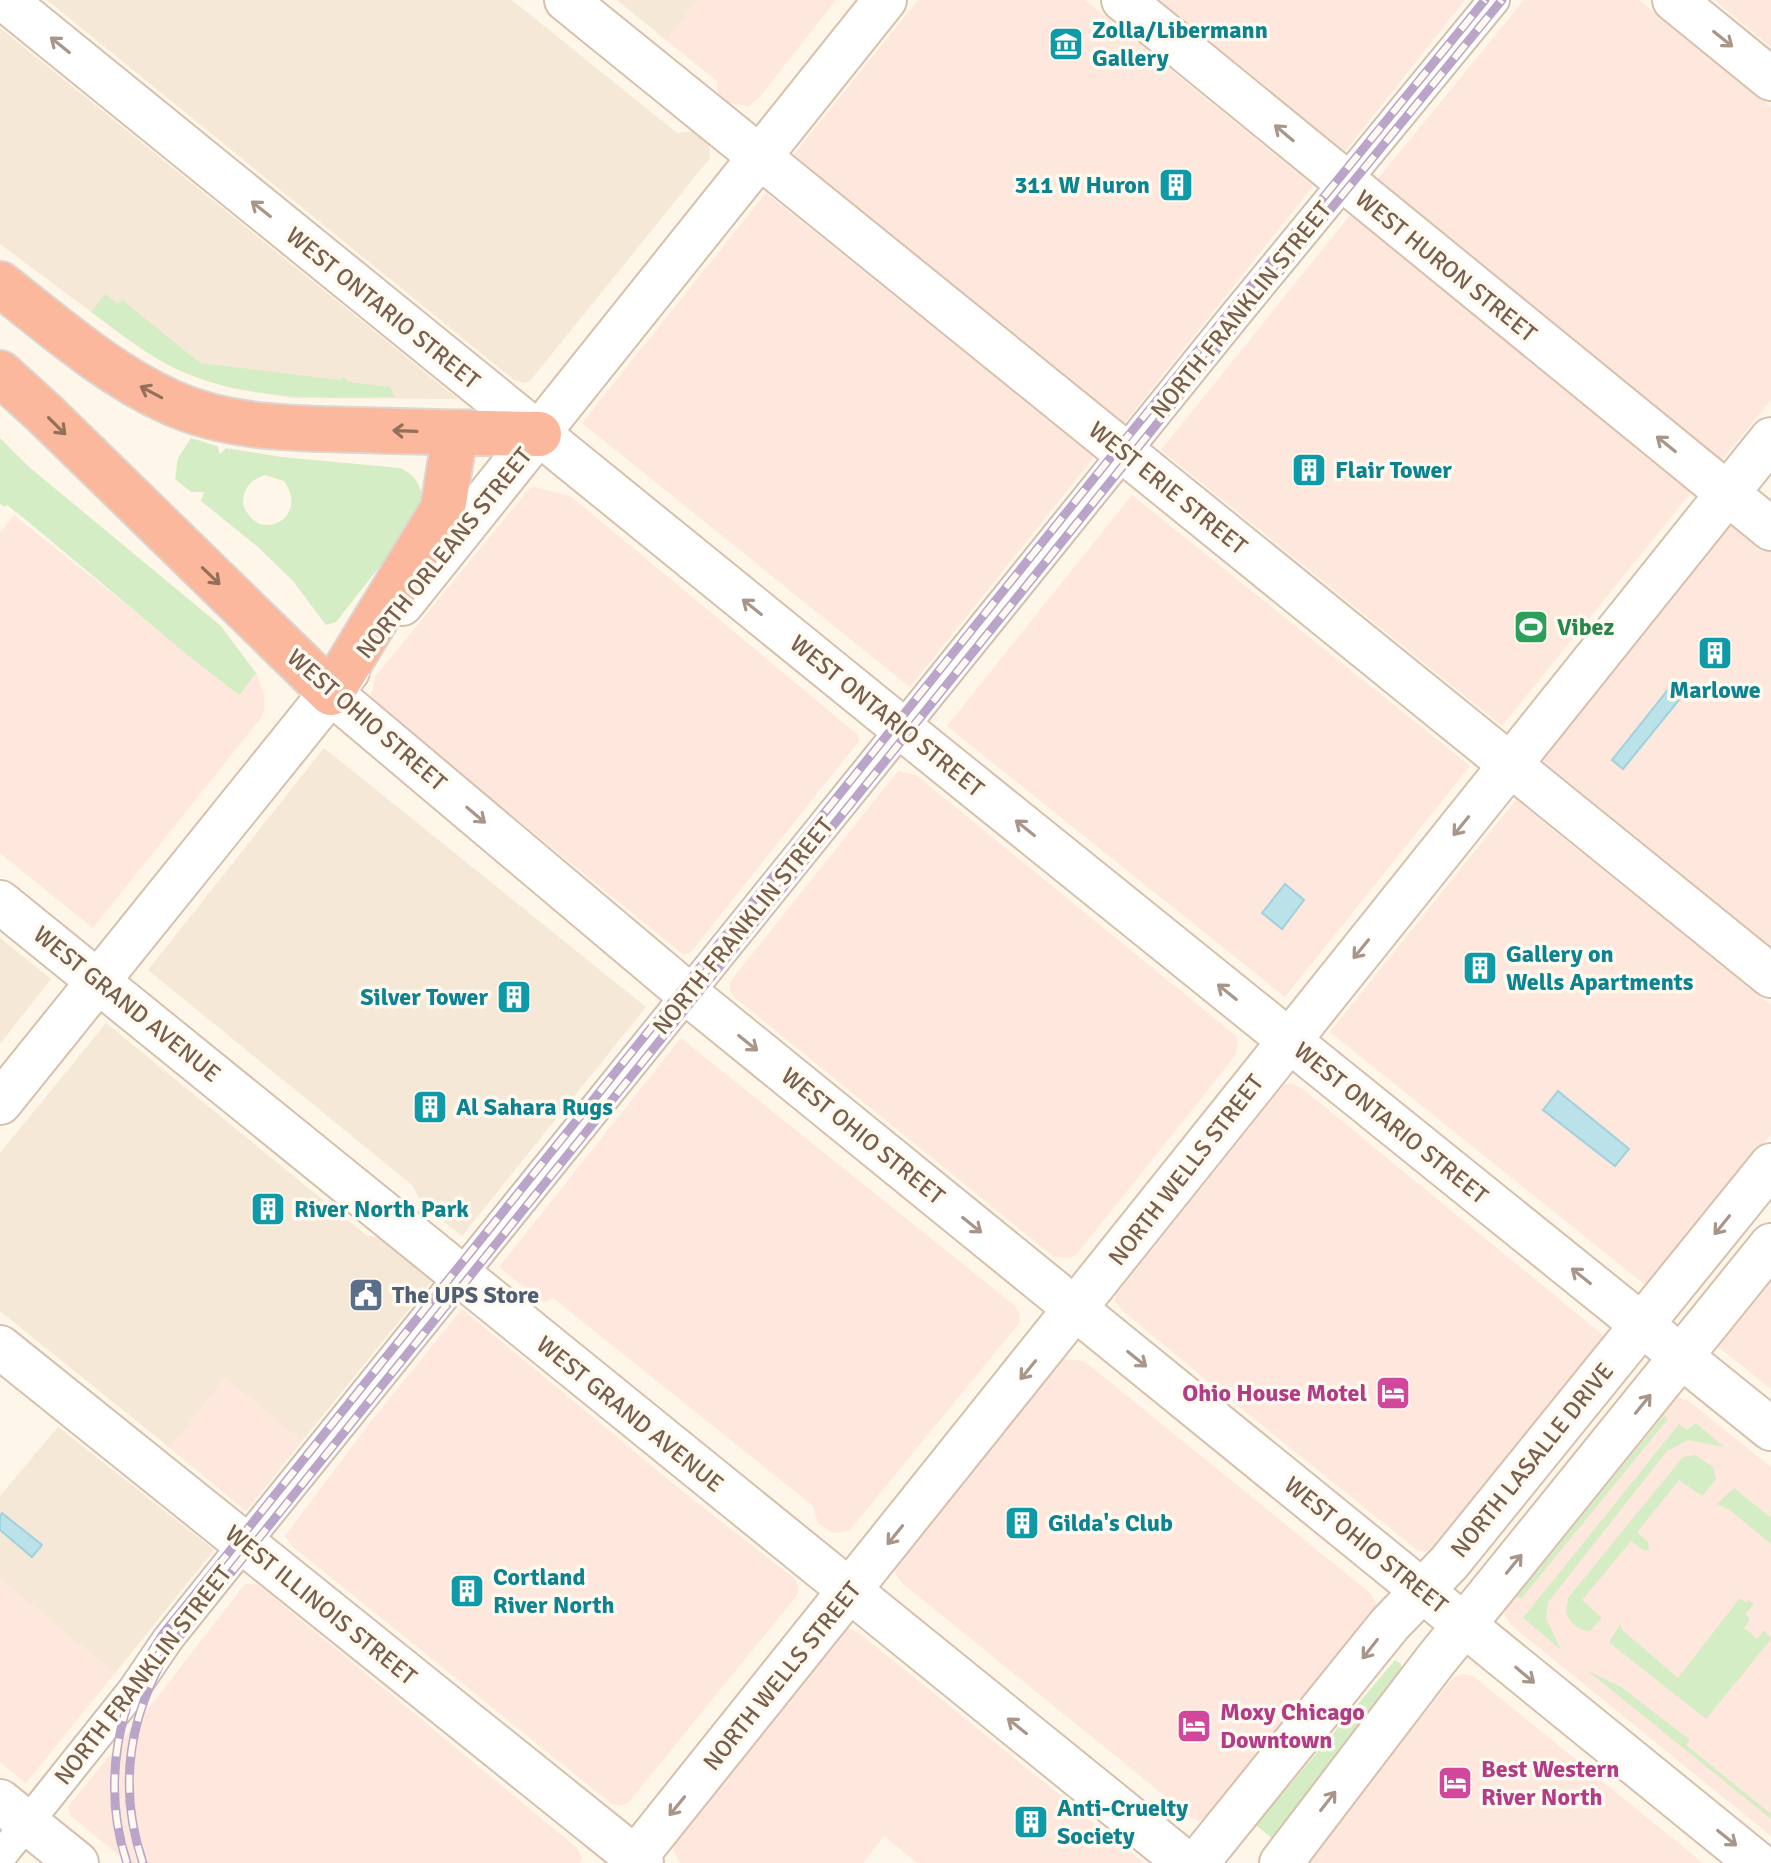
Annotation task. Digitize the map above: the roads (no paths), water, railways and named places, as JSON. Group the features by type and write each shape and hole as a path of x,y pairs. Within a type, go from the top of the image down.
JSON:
{"highway":[{"path":"0,284 135,384 203,415 258,427 539,434"},
{"name":"WEST OHIO STREET","path":"0,373 331,693"},
{"path":"331,693 443,509 455,433"}],"main road":[{"name":"WEST ONTARIO STREET","path":"5,0 1771,1429"},
{"name":"WEST ERIE STREET","path":"566,0 1771,976"},
{"name":"NORTH ORLEANS STREET","path":"0,1103 885,0"},
{"name":"WEST HURON STREET","path":"1123,0 1771,529"},
{"path":"1674,0 1771,79"},
{"name":"NORTH WELLS STREET","path":"636,1861 1288,1040 1771,439"},
{"name":"WEST OHIO STREET","path":"331,693 688,994 1757,1863"},
{"name":"WEST GRAND AVENUE","path":"0,902 1186,1863"},
{"name":"NORTH LASALLE DRIVE","path":"1197,1863 1390,1624 1449,1563 1771,1165"},
{"path":"1281,1863 1465,1625 1771,1245"},
{"name":"WEST ILLINOIS STREET","path":"0,1347 636,1861"},
{"path":"14,1812 77,1863"}],"street":[{"name":"NORTH FRANKLIN STREET","path":"0,1857 14,1812 134,1689 168,1639 244,1544 1494,0"}],"water":[{"path":"1671,686 1683,695 1623,769 1612,760"},
{"path":"1285,884 1304,900 1282,929 1262,913"},
{"path":"1558,1091 1629,1149 1615,1166 1543,1110"},
{"path":"2,1513 42,1545 32,1557 0,1530"}],"railway":[{"path":"127,1863 115,1804 118,1744 134,1687 163,1634 1128,436 1485,0"},
{"path":"143,1863 131,1809 131,1755 143,1703 167,1652 1502,0"}],"place":[{"name":"Zolla/Libermann Gallery","path":"1066,44"},
{"name":"311 W Huron","path":"1176,185"},
{"name":"Flair Tower","path":"1309,470"},
{"name":"Vibez","path":"1531,627"},
{"name":"Marlowe","path":"1715,653"},
{"name":"Gallery on Wells Apartments","path":"1480,968"},
{"name":"Silver Tower","path":"514,997"},
{"name":"Al Sahara Rugs","path":"430,1107"},
{"name":"River North Park","path":"268,1209"},
{"name":"The UPS Store","path":"366,1295"},
{"name":"Ohio House Motel","path":"1393,1393"},
{"name":"Gilda's Club","path":"1022,1523"},
{"name":"Cortland River North","path":"467,1591"},
{"name":"Moxy Chicago Downtown","path":"1194,1726"},
{"name":"Best Western River North","path":"1455,1783"},
{"name":"Anti-Cruelty Society","path":"1031,1822"}]}
